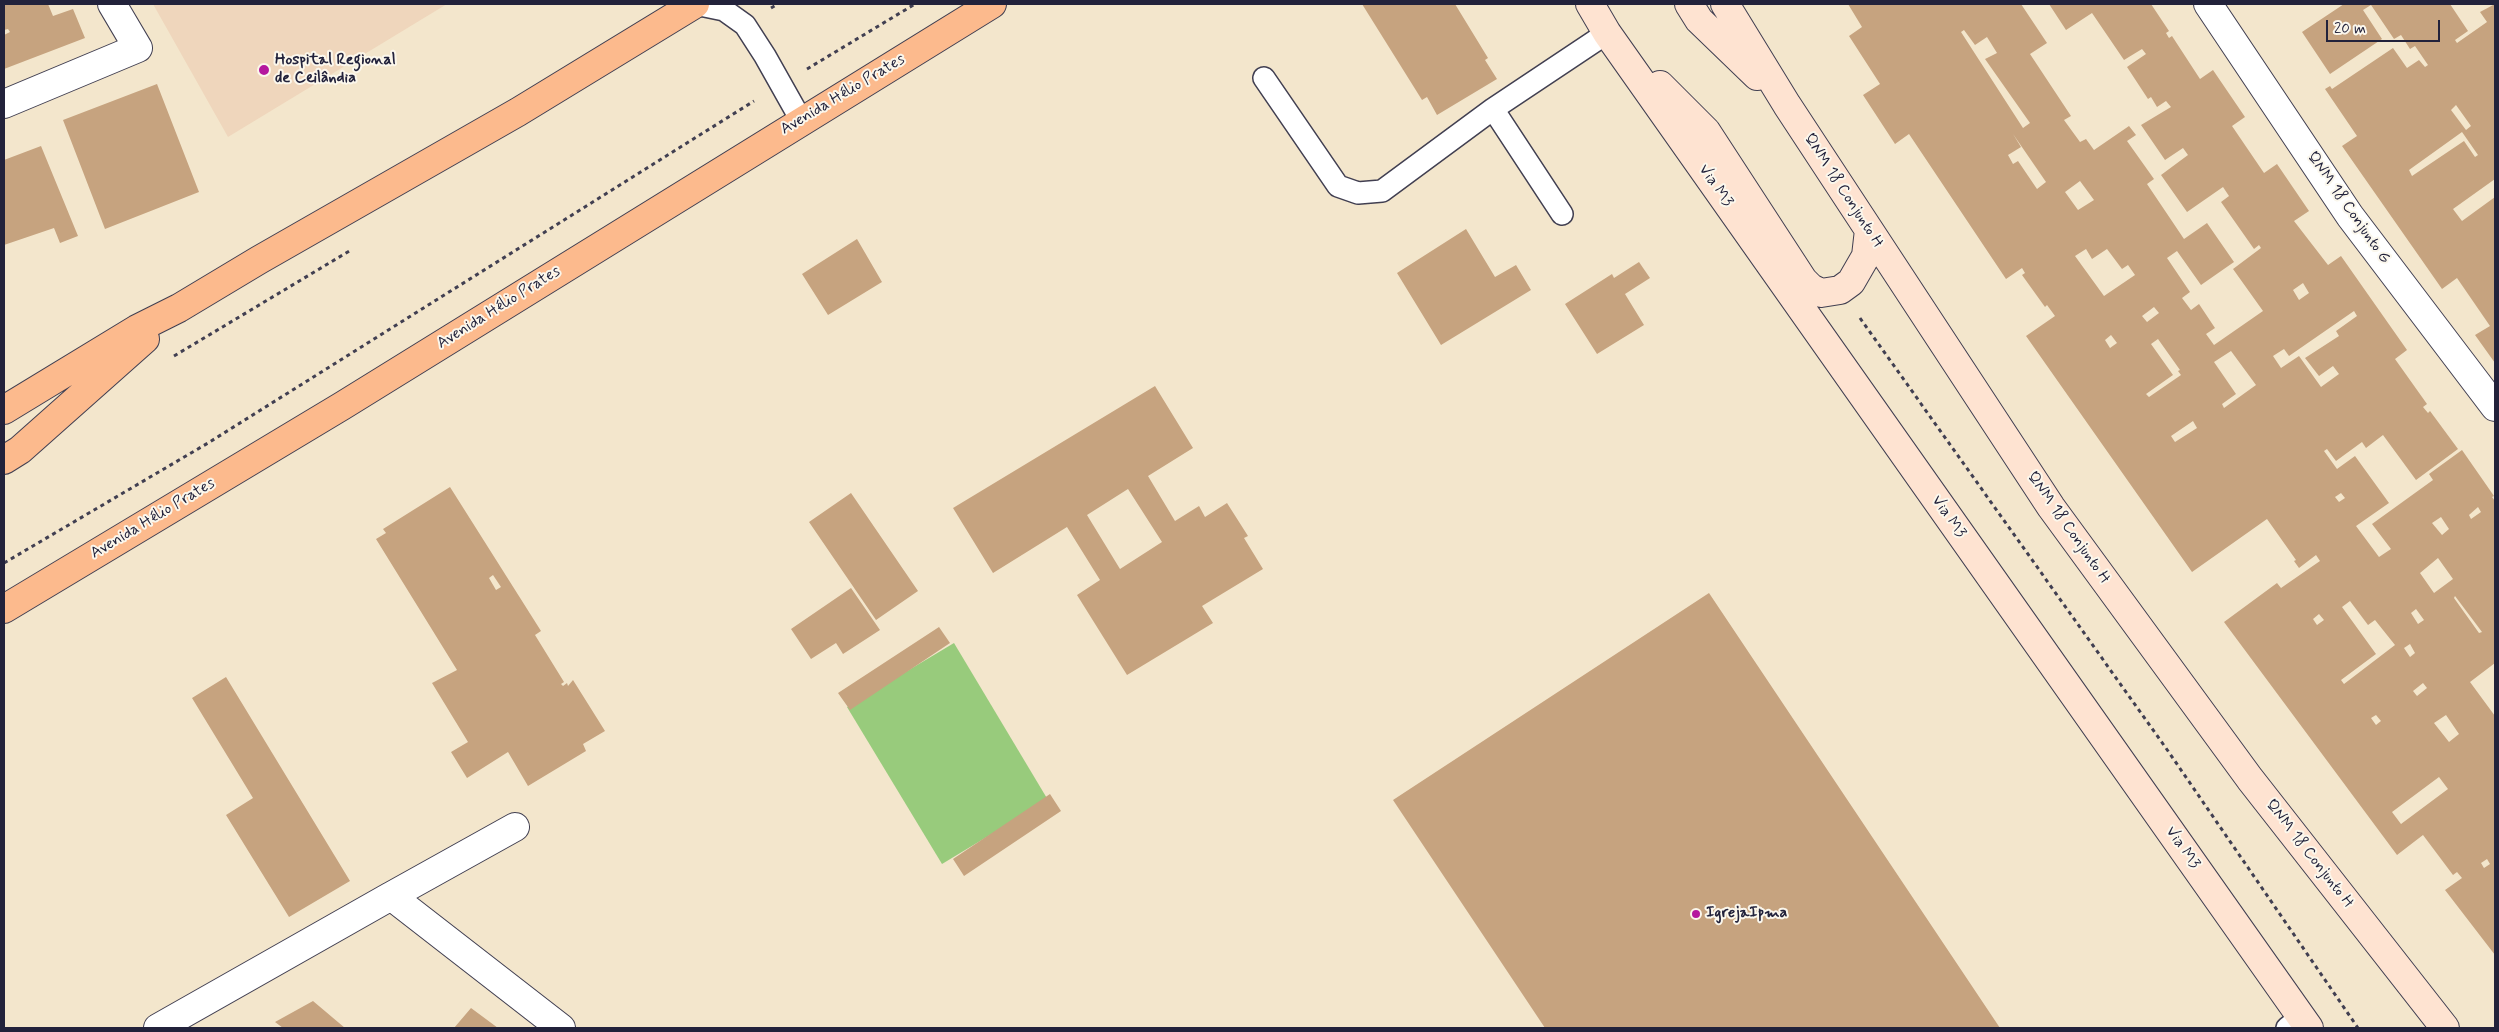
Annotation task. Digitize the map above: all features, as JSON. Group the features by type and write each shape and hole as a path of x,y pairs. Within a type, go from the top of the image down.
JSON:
{"main road":[{"path":"4,410 137,329 179,308 267,255 518,112 695,4"},
{"name":"Avenida Hélio Prates","path":"4,609 342,406 801,120 992,4"},
{"name":"Via M3","path":"1590,4 1607,33 2299,1024"},
{"path":"1689,4 1699,20 1787,105"},
{"name":"QNM 18 Conjunto H","path":"1725,4 1787,105 2051,506 2250,779 2445,1028"},
{"path":"1607,33 1706,132 1810,288 1821,293 1840,290 1851,282 1866,256 1869,230"},
{"path":"4,460 20,450 179,308"}],"street":[{"path":"4,104 138,48 112,4"},
{"name":"QNM 18 Conjunto G","path":"2208,4 2350,216 2495,407"},
{"path":"158,1028 515,827"},
{"path":"391,896 561,1028"}],"lane":[{"path":"695,4 724,10 745,25 801,120"},
{"path":"1264,78 1338,186 1358,193 1382,191 1493,109 1607,33"},
{"path":"1493,109 1562,214"}],"path":[{"path":"745,25 778,4"},
{"path":"4,563 208,444 781,85 915,4"},
{"path":"168,360 356,247"},
{"path":"1840,290 2168,751 2358,1028"}],"shaded area":[{"name":"Hospital Regional de Ceilândia","path":"153,4 447,4 228,137"}],"green space":[{"path":"954,643 1048,800 942,864 847,707"}],"building":[{"path":"4,4 48,4 53,16 73,9 85,38 4,69 4,35 10,32 8,29 4,30"},
{"path":"1362,4 1455,4 1488,58 1485,60 1497,79 1437,115 1427,97 1422,100"},
{"path":"1848,4 2021,4 2047,43 2030,54 2071,116 2064,120 2080,142 2086,139 2094,150 2129,126 2136,135 2127,141 2154,179 2147,184 2184,239 2207,223 2234,262 2201,285 2177,251 2167,258 2190,292 2182,298 2191,310 2199,304 2215,328 2206,334 2214,345 2263,311 2233,269 2261,248 2259,245 2254,249 2221,202 2229,196 2223,187 2187,212 2161,175 2188,155 2183,148 2165,160 2141,125 2171,107 2166,101 2157,107 2151,97 2148,99 2127,67 2146,54 2142,49 2124,60 2092,13 2066,30 2049,4 2151,4 2169,31 2166,33 2169,38 2172,36 2200,79 2213,70 2245,117 2232,126 2264,173 2277,164 2309,211 2294,221 2328,265 2341,256 2407,350 2395,359 2427,404 2423,407 2428,413 2430,411 2458,449 2416,480 2383,435 2366,448 2362,442 2336,461 2327,449 2324,451 2337,469 2355,456 2389,503 2356,526 2379,557 2391,549 2372,524 2433,480 2429,474 2462,450 2494,496 2492,497 2495,501 2495,663 2470,682 2495,716 2495,955 2445,890 2462,878 2457,872 2453,875 2423,835 2397,855 2224,622 2277,583 2281,588 2320,561 2316,555 2299,568 2294,561 2296,560 2267,519 2192,572 2026,336 2055,316 2047,305 2045,307 2022,275 2025,273 2022,268 2006,279 1909,134 1895,144 1863,95 1880,84 1849,36 1862,27","holes":["1964,30 1975,45 1987,37 1997,53 1985,59 2030,123 2023,128 1961,32","2013,134 2046,182 2037,189 2018,161 2013,164 2008,155 2021,147","2080,181 2094,200 2078,210 2065,192","2086,249 2092,259 2107,249 2122,269 2128,265 2135,275 2104,296 2075,256","2303,283 2309,293 2299,300 2293,290","2154,307 2159,313 2147,322 2142,316","2354,311 2357,316 2336,331 2339,336 2305,358 2319,376 2333,366 2339,374 2321,387 2299,356 2281,368 2273,356 2284,349 2289,356","2111,335 2117,343 2110,348 2105,340","2158,339 2180,370 2178,371 2181,375 2149,397 2146,394 2173,375 2151,344","2231,351 2256,385 2224,408 2222,404 2236,394 2214,362","2193,421 2197,428 2175,442 2171,436","2341,493 2345,498 2339,502 2335,497","2478,507 2481,512 2471,519 2469,515","2441,517 2449,529 2442,535 2432,523","2438,558 2453,579 2434,593 2420,573","2455,596 2482,632 2479,633 2454,598","2350,601 2368,625 2375,620 2395,645 2344,684 2341,680 2376,654 2342,607","2416,609 2424,620 2418,624 2411,613","2319,614 2324,620 2317,625 2313,619","2410,644 2415,653 2410,657 2404,648","2423,683 2427,688 2417,696 2413,691","2376,715 2381,721 2376,725 2371,718","2446,715 2459,734 2449,742 2434,723","2439,777 2448,789 2401,824 2392,812","2487,859 2490,864 2484,868 2481,863"]},
{"path":"2344,4 2450,4 2468,31 2455,40 2457,43 2487,22 2480,12 2495,4 2495,179 2453,209 2462,221 2495,197 2495,363 2475,335 2490,326 2457,278 2442,289 2342,146 2357,136 2325,89 2330,86 2332,89 2393,48 2407,68 2419,60 2425,67 2428,65 2415,46 2410,49 2401,35 2394,39 2371,5 2363,10 2382,39 2330,74 2302,32","holes":["2456,105 2471,126 2466,130 2451,110","2462,132 2478,155 2475,157 2464,141 2412,176 2409,170"]},
{"path":"157,84 199,192 105,229 63,120"},
{"path":"41,146 78,236 60,243 54,228 4,245 4,160"},
{"path":"1466,229 1495,277 1516,265 1531,290 1441,345 1397,273"},
{"path":"857,239 882,282 828,315 802,274"},
{"path":"1639,262 1650,278 1625,294 1644,325 1597,354 1565,304 1612,274 1614,278"},
{"path":"1155,386 1193,448 1148,476 1175,521 1199,506 1205,517 1227,503 1248,536 1244,538 1263,569 1202,606 1213,623 1127,675 1077,595 1100,580 1067,527 993,573 953,508","holes":["1128,489 1162,542 1120,569 1087,515"]},
{"path":"450,487 541,631 535,635 564,682 561,684 563,686 567,683 568,686 573,680 605,731 583,744 586,751 528,786 508,752 467,778 451,752 468,742 432,683 457,670 376,539 386,533 383,529","holes":["493,575 501,587 496,590 489,578"]},
{"path":"851,493 918,591 876,620 809,522"},
{"path":"851,588 880,630 843,654 836,643 811,659 791,629"},
{"name":"IgrejaIpma","path":"1709,593 2000,1028 1545,1028 1393,800"},
{"path":"939,627 950,643 850,710 838,693"},
{"path":"226,677 350,881 289,917 226,815 253,798 192,698"},
{"path":"1050,794 1061,811 964,876 953,859"},
{"path":"313,1001 345,1028 283,1028 275,1022"},
{"path":"471,1008 498,1028 454,1028"}],"place":[{"name":"Hospital Regional de Ceilândia","path":"264,70"},
{"name":"IgrejaIpma","path":"1696,914"}]}
